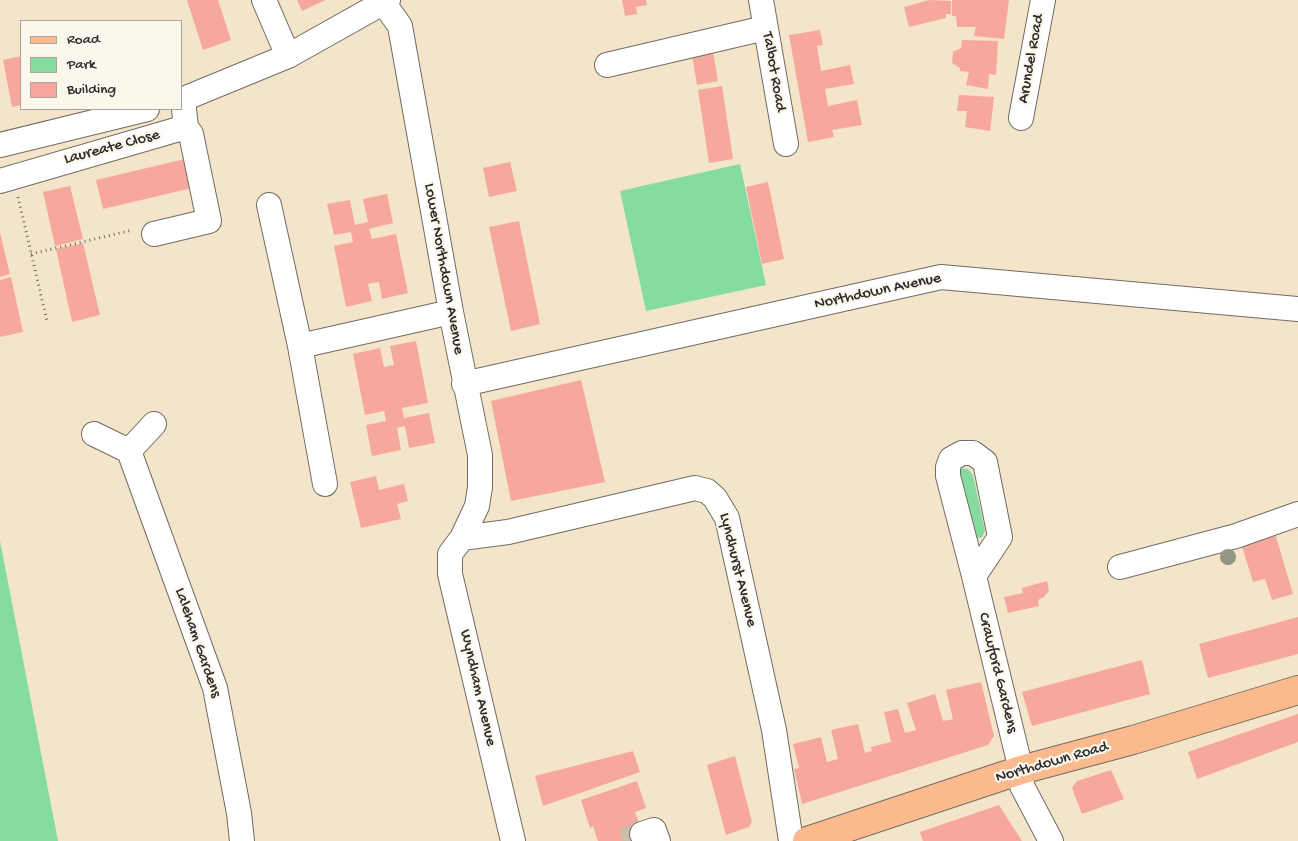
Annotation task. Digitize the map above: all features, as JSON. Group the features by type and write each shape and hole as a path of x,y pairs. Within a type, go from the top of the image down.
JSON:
{"main road":[{"name":"Northdown Road","path":"807,841 1021,770 1133,740 1298,690"}],"street":[{"path":"264,0 288,56"},
{"name":"Talbot Road","path":"760,0 786,144"},
{"name":"Arundel Road","path":"1021,118 1042,0"},
{"path":"154,234 209,221 191,134 186,128 182,100 288,56 386,1"},
{"name":"Lower Northdown Avenue","path":"386,1 400,26 464,384 480,455 480,487 477,506 462,538"},
{"path":"607,65 765,28"},
{"path":"0,145 143,110"},
{"name":"Laureate Close","path":"7,179 64,161 186,128"},
{"path":"269,205 300,346 325,484"},
{"name":"Northdown Avenue","path":"464,384 942,277 1298,309"},
{"path":"300,346 451,312"},
{"path":"94,434 129,450 154,424"},
{"name":"Laleham Gardens","path":"129,450 215,688 239,813 242,841"},
{"name":"Lyndhurst Avenue","path":"462,538 508,532 695,488 707,491 716,498 727,518 774,730 791,841"},
{"path":"1120,567 1236,536 1298,514"},
{"name":"Wyndham Avenue","path":"462,538 450,554 450,574 513,841"},
{"name":"Crawford Gardens","path":"974,576 1021,770 1022,786 1051,841"}],"path":[{"path":"7,179 31,254 47,321"},
{"path":"31,254 148,226 154,234"}],"green space":[{"path":"740,164 766,285 646,311 620,191"},
{"path":"960,468 968,469 973,475 985,531 982,537 975,539 955,474"},
{"path":"0,541 13,608 58,841 0,841"}],"building":[{"path":"187,0 218,0 231,40 203,50"},
{"path":"297,0 326,0 302,11"},
{"path":"622,0 646,0 647,5 636,7 637,14 625,16"},
{"path":"929,0 951,1 951,14 946,14 946,18 909,27 904,7"},
{"path":"952,0 1009,0 1004,39 974,36 976,27 957,27 956,16 952,16"},
{"path":"820,30 823,45 817,46 821,71 850,65 854,84 825,89 828,106 857,100 862,125 832,130 834,137 808,142 789,35"},
{"path":"962,40 998,41 996,75 989,74 988,89 966,85 969,72 960,71 960,68 952,63 953,52 961,48"},
{"path":"712,46 718,81 697,85 691,49"},
{"path":"20,56 20,105 12,107 3,60"},
{"path":"722,86 733,159 709,163 698,90"},
{"path":"959,95 994,97 990,131 965,127 967,111 957,111"},
{"path":"185,159 192,188 103,209 96,180"},
{"path":"510,162 517,191 489,197 483,168"},
{"path":"768,182 784,259 762,264 746,187"},
{"path":"70,186 83,239 55,246 43,192"},
{"path":"387,194 393,223 369,229 372,239 396,234 408,293 382,299 379,282 368,284 372,301 346,307 334,246 353,242 351,232 334,235 327,204 350,200 355,225 368,222 363,199"},
{"path":"519,221 540,324 511,331 489,227"},
{"path":"0,233 10,274 0,277"},
{"path":"83,243 100,315 72,322 56,249"},
{"path":"11,277 23,332 0,337 0,280"},
{"path":"416,341 428,403 402,408 404,418 429,413 435,443 409,448 405,426 397,428 401,450 372,456 366,425 386,421 384,411 365,415 353,354 380,348 384,367 394,365 390,346"},
{"path":"581,380 605,482 511,501 491,401"},
{"path":"376,476 379,490 404,484 408,501 397,504 401,519 361,528 350,482"},
{"path":"1274,530 1293,594 1272,600 1265,579 1253,582 1240,540"},
{"path":"1047,581 1049,591 1038,600 1039,606 1008,613 1004,597 1023,593 1022,588"},
{"path":"1298,617 1298,654 1208,678 1199,644"},
{"path":"1142,660 1150,694 1032,726 1022,692"},
{"path":"981,682 994,736 988,745 802,804 794,769 799,768 793,744 821,737 827,762 838,759 831,730 858,724 865,753 872,751 871,747 891,742 884,712 898,709 905,733 916,730 907,703 935,694 943,721 953,719 946,690"},
{"path":"1298,714 1298,742 1197,779 1188,752"},
{"path":"633,751 640,772 543,806 535,776"},
{"path":"735,756 752,822 749,827 726,835 707,765"},
{"path":"1111,770 1124,799 1082,814 1072,788 1077,781"},
{"path":"637,781 646,808 635,812 645,841 598,841 593,826 590,828 581,800"},
{"path":"999,805 1022,841 923,841 920,832"}],"tunnel":[{"path":"623,841 642,834"}]}
